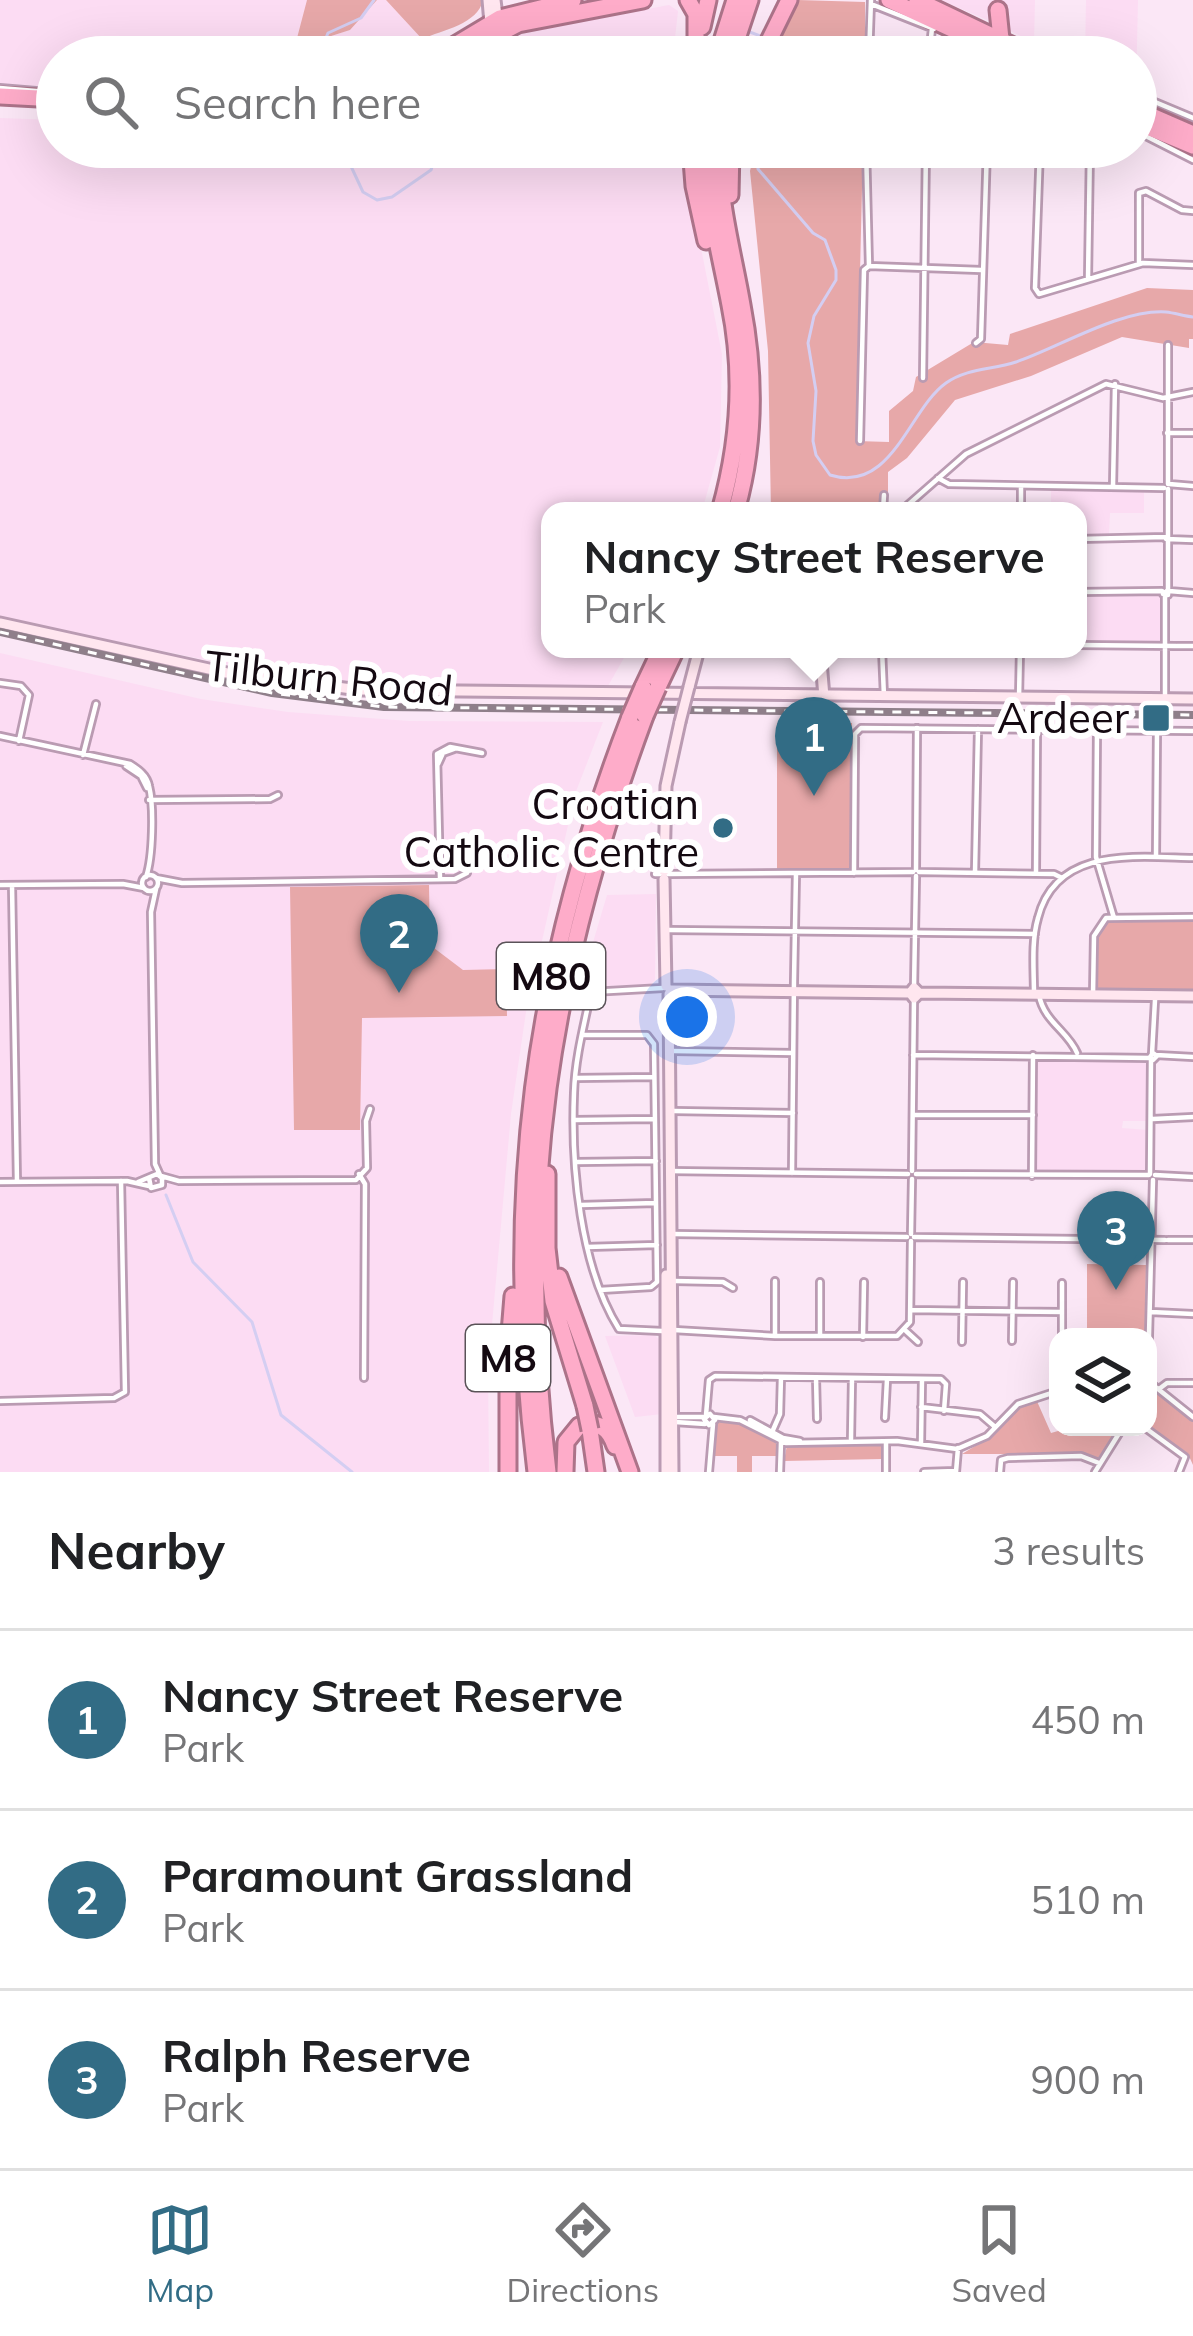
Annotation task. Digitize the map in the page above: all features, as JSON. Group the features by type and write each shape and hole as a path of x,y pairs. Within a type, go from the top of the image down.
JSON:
{"highway":[{"path":"466,36 494,15 573,0"},
{"path":"494,15 538,18 644,0"},
{"path":"688,0 696,14 698,35"},
{"path":"698,35 708,0"},
{"path":"724,36 735,0"},
{"path":"738,36 750,0"},
{"path":"772,36 791,0"},
{"path":"889,0 964,36"},
{"path":"917,0 953,16 978,36"},
{"path":"953,16 993,15 996,36"},
{"path":"6,98 36,101"},
{"path":"1157,119 1193,134"},
{"path":"1157,133 1193,146"},
{"path":"694,168 698,211 736,342"},
{"path":"708,168 711,217 736,342 736,430 722,502"},
{"path":"721,168 743,311"},
{"path":"731,168 751,422 739,502"},
{"name":"M80","path":"654,690 659,658"},
{"name":"M80","path":"536,1472 524,1364 523,1165 548,989 589,831 638,716 671,658"},
{"name":"M80","path":"548,1472 536,1346 538,1173 558,1013 580,914 638,716"},
{"path":"548,1099 547,1209 563,1296 600,1383 628,1471"},
{"name":"M8","path":"547,1209 553,1301 584,1406 596,1472"},
{"name":"M8","path":"508,1472 508,1357 521,1246"},
{"path":"565,1472 568,1437 579,1426 592,1423 611,1436 628,1471"}],"street":[{"path":"870,36 871,2 954,36"},
{"path":"931,36 932,28"},
{"path":"6,98 36,91"},
{"path":"1157,103 1193,118"},
{"path":"1157,139 1193,160"},
{"path":"867,168 869,266"},
{"path":"923,378 926,168"},
{"path":"976,343 981,339 984,168"},
{"path":"1039,168 1035,288 1039,294 1138,265 1193,265"},
{"path":"1089,281 1090,168"},
{"path":"1136,183 1141,192 1138,265"},
{"path":"1141,192 1193,211"},
{"path":"860,441 864,270 869,266 981,270"},
{"path":"1165,699 1168,345"},
{"path":"1113,486 1114,384"},
{"path":"912,502 966,454 1114,384 1167,397 1193,392"},
{"path":"1167,433 1193,433"},
{"path":"938,478 950,484 1193,486"},
{"path":"1021,485 1021,502"},
{"path":"884,495 884,502"},
{"path":"1087,539 1193,540"},
{"path":"1087,592 1193,593"},
{"name":"Tilburn Road","path":"0,623 227,673 315,685 414,692 654,690 796,697 827,688"},
{"path":"1087,645 1193,646"},
{"path":"670,1472 668,1051 662,874 666,786 697,658"},
{"path":"822,658 827,688 1019,698 1193,699"},
{"path":"882,658 882,693"},
{"path":"1019,698 1020,658"},
{"path":"0,683 24,692 19,740"},
{"path":"83,755 96,704"},
{"path":"906,1330 910,1310 917,728"},
{"path":"975,873 978,729"},
{"path":"1036,874 1037,729"},
{"path":"854,873 857,730 1193,731"},
{"path":"1097,730 1096,860 1114,916"},
{"path":"1156,857 1157,730"},
{"path":"0,736 122,764 141,776 149,796 150,866 145,883 152,900"},
{"path":"440,878 438,764 443,753 460,748 482,753"},
{"path":"149,796 270,799 278,795"},
{"path":"1076,1056 1074,1045 1051,1023 1036,994 1035,934 1041,907 1062,878 1096,860 1193,858"},
{"path":"149,1180 155,1164 152,900 156,882 150,866"},
{"path":"0,885 460,878 467,873"},
{"path":"792,1173 796,873"},
{"path":"662,874 975,873 1062,878"},
{"path":"145,883 156,882"},
{"path":"12,885 16,1182"},
{"path":"1093,995 1094,938 1101,922 1114,916 1193,917"},
{"path":"665,930 1035,934"},
{"path":"599,968 582,1035 575,1120 587,1247 600,1290 620,1329 892,1337 906,1330"},
{"path":"596,988 1093,995 1154,1000 1193,996"},
{"path":"1150,1328 1154,1000"},
{"path":"582,1035 651,1036 657,1245 669,1285"},
{"path":"668,1051 793,1053"},
{"path":"913,1055 1193,1057"},
{"path":"1032,1175 1034,1055"},
{"path":"576,1078 654,1076"},
{"path":"364,1378 364,1188 360,1177 370,1109"},
{"path":"668,1111 793,1113"},
{"path":"913,1115 1033,1115"},
{"path":"1153,1117 1193,1117"},
{"path":"575,1120 655,1119"},
{"path":"578,1162 656,1161"},
{"path":"155,1164 162,1185"},
{"path":"669,1171 1193,1177"},
{"path":"0,1182 138,1182 160,1176 172,1180 360,1177"},
{"path":"149,1180 156,1190 172,1180"},
{"path":"0,1401 111,1397 120,1392 124,1376 121,1181"},
{"path":"581,1204 656,1203"},
{"path":"670,1234 1193,1240"},
{"path":"587,1247 657,1245"},
{"path":"775,1336 776,1281"},
{"path":"600,1290 723,1282 733,1288"},
{"path":"820,1282 820,1336"},
{"path":"863,1336 865,1282"},
{"path":"962,1342 963,1282"},
{"path":"1012,1282 1012,1341"},
{"path":"1062,1283 1062,1328"},
{"path":"910,1310 1062,1312"},
{"path":"1150,1313 1193,1313"},
{"path":"906,1330 917,1342"},
{"path":"769,1431 777,1420 781,1377"},
{"path":"816,1378 817,1419"},
{"path":"851,1441 852,1378"},
{"path":"885,1418 886,1378"},
{"path":"921,1444 922,1379"},
{"path":"710,1472 713,1381 922,1379 945,1383 944,1411"},
{"path":"1157,1383 1193,1384"},
{"path":"1157,1386 1193,1417"},
{"path":"669,1420 755,1421 782,1441 886,1441 958,1448 980,1440 1016,1406 1049,1393"},
{"path":"921,1407 980,1414 995,1427"},
{"path":"1095,1472 1118,1436"},
{"path":"1156,1436 1185,1457 1180,1472"},
{"path":"780,1472 782,1441"},
{"path":"886,1441 886,1472"},
{"path":"924,1472 956,1472 958,1448"},
{"path":"1000,1472 1000,1461 1005,1458 1081,1456 1099,1463"},
{"path":"1044,1457 1044,1472"}],"shaded area":[{"path":"0,0 307,0 298,36 36,36 36,86 0,85"},
{"path":"307,0 377,0 350,30 331,36 298,36"},
{"path":"377,0 386,0 419,36 331,36 350,30"},
{"path":"386,0 483,0 467,21 419,36"},
{"path":"798,0 865,2 865,36 776,36"},
{"path":"941,0 1035,0 1034,36 1020,36"},
{"path":"1086,0 1138,0 1137,36 1085,36"},
{"path":"669,5 678,11 675,36 514,36"},
{"path":"0,118 36,119 36,168 685,168 722,354 720,447 705,502 541,502 541,658 624,658 608,686 385,684 277,675 0,617"},
{"path":"862,168 856,441 889,442 889,411 913,391 916,377 974,342 1008,345 1010,334 1147,288 1193,290 1193,339 1189,339 1189,348 1122,337 1031,376 955,400 907,458 888,472 888,502 771,502 768,351 750,171"},
{"path":"1051,490 1144,491 1144,513 1110,513 1109,534 1087,534 1087,502 1051,502"},
{"path":"1087,596 1161,596 1161,643 1087,642"},
{"path":"0,653 201,699 288,712 409,721 603,722 575,794 526,1012 511,1114 488,1369 489,1472 0,1472"},
{"path":"777,723 852,723 851,869 777,870"},
{"path":"429,885 430,945 463,970 506,969 507,1016 362,1018 360,1130 294,1130 290,887"},
{"path":"656,894 655,980 650,985 601,986 603,968 586,966 607,895"},
{"path":"1193,920 1193,991 1096,990 1096,936 1104,923"},
{"path":"1037,1060 1147,1062 1148,1121 1123,1121 1122,1128 1148,1130 1147,1172 1036,1171"},
{"path":"1087,1264 1146,1265 1145,1328 1087,1328"},
{"path":"654,1335 660,1340 662,1414 635,1417 605,1336"},
{"path":"1157,1390 1193,1421 1193,1465 1188,1454 1157,1432"},
{"path":"1036,1399 1049,1436 1114,1436 1098,1458 962,1454 985,1440 1018,1406"},
{"path":"715,1424 759,1431 779,1446 779,1456 752,1456 752,1472 737,1472 737,1456 711,1456"},
{"path":"882,1443 882,1459 784,1461 787,1445"}],"waterway":[{"path":"327,36 361,18 374,0"},
{"path":"747,31 761,36"},
{"path":"352,168 363,192 377,200 392,197 432,168"},
{"path":"758,168 813,233 825,240 836,270 836,280 814,316 808,343 816,391 813,441 830,475 851,478 884,461 933,395 954,378 1016,362 1129,317 1166,312 1193,317"},
{"path":"166,1195 193,1262 252,1322 281,1415 352,1472"}],"railway":[{"path":"0,632 272,693 384,707 1193,715"}],"place":[{"name":"Ardeer","path":"1156,718"},
{"name":"Nancy Street Reserve","path":"814,796"},
{"name":"Croatian Catholic Centre","path":"723,828"},
{"name":"Paramount Grassland","path":"399,993"},
{"name":"Ralph Reserve","path":"1116,1290"}]}
